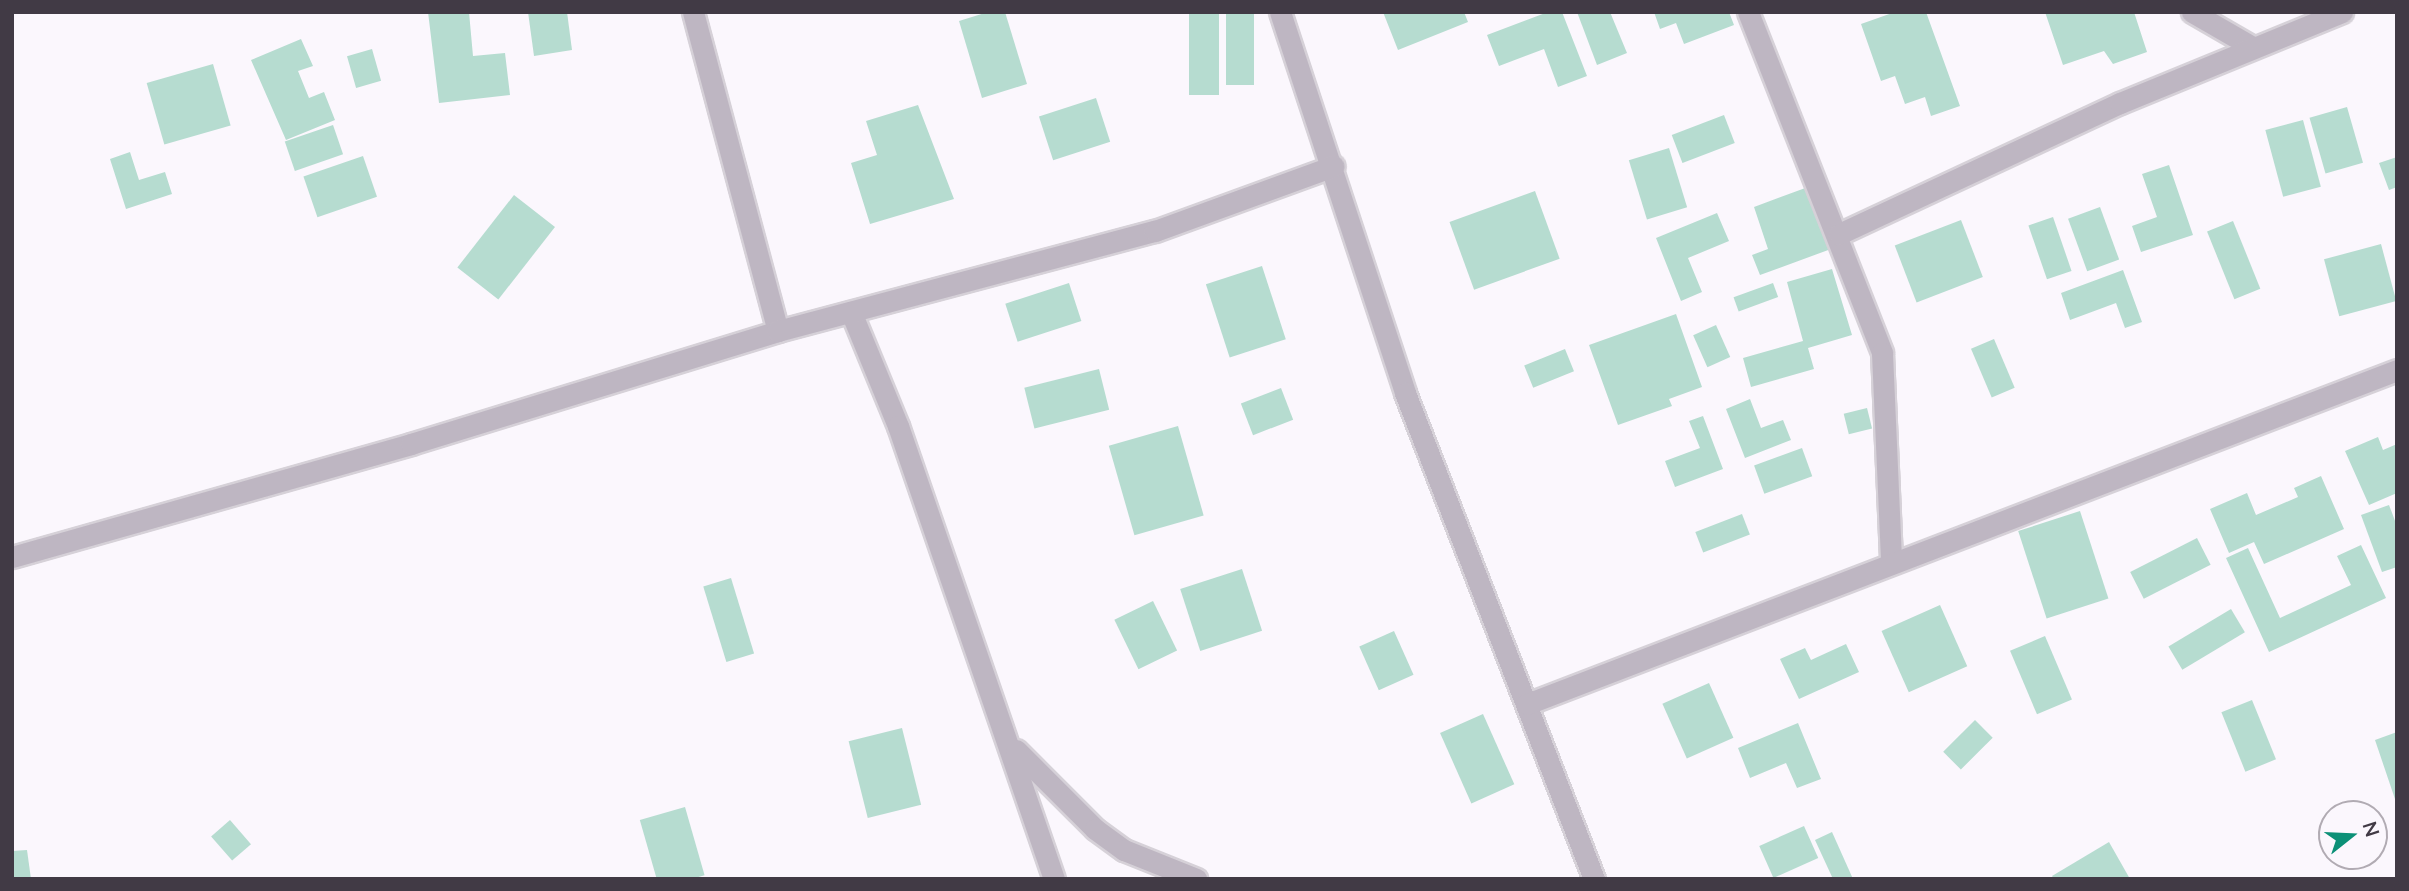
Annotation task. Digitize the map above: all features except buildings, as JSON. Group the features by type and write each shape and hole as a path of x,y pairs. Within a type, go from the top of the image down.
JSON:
{"street":[{"path":"693,12 778,331"},
{"path":"1280,12 1334,166 1405,393 1594,879"},
{"path":"1748,12 1839,234 1882,354 1891,564"},
{"path":"2192,12 2251,46"},
{"path":"1839,234 2251,46 2342,12"},
{"path":"12,557 778,331 1155,231 1334,166"},
{"path":"851,312 1011,744 1054,879"},
{"path":"1527,704 2397,370"},
{"path":"1011,744 1095,830 1124,850 1196,879"}]}
